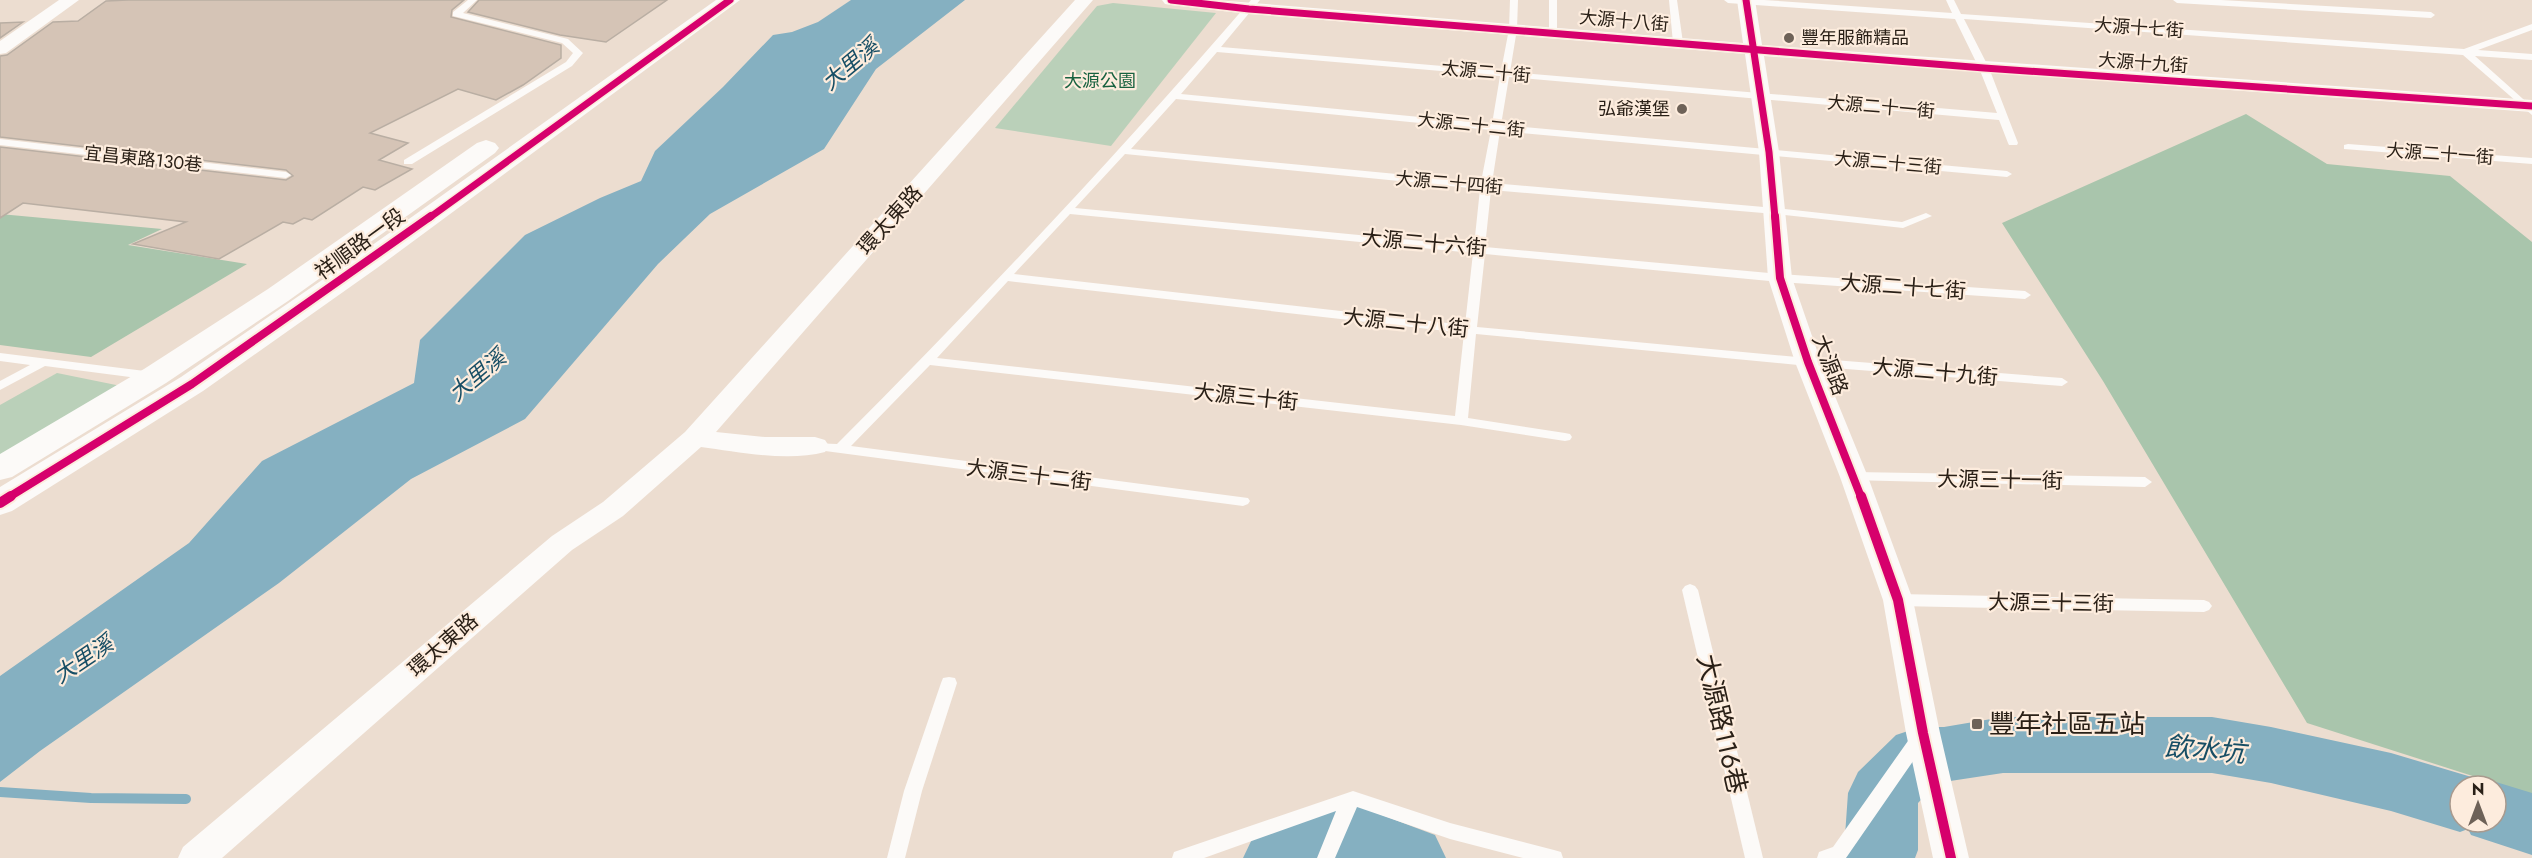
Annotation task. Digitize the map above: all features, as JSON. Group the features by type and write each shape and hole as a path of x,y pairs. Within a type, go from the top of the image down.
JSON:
{"street":[{"path":"0,49 70,0"},
{"name":"祥順路一段","path":"0,469 155,376 278,294 700,0"},
{"name":"祥順路一段","path":"0,503 192,384 367,262 730,0"},
{"name":"環太東路","path":"196,858 561,543 613,509 695,438 1084,0"},
{"name":"大源十八街","path":"1171,0 1253,4 1752,49"},
{"name":"大源路","path":"1740,1 1752,49 1769,152 1780,278 1808,362 1854,477 1898,600 1923,733 1947,842"},
{"name":"大源十九街","path":"1752,49 2530,108"},
{"path":"695,438 765,446 815,446"}],"lane":[{"path":"408,162 569,64 578,53 566,41 456,14 474,0"},
{"path":"1461,421 1486,186 1498,128 1513,29 1514,0"},
{"path":"1553,32 1554,0"},
{"path":"1673,0 1678,43"},
{"path":"1950,0 1984,68 2013,143"},
{"path":"2177,0 2431,15"},
{"name":"大源十七街","path":"1740,1 2532,57"},
{"path":"841,448 927,361 1124,151 1253,4"},
{"path":"2530,108 2465,52 2532,27"},
{"name":"太源二十街","path":"1214,49 1759,96"},
{"name":"大源二十二街","path":"1174,96 1769,152"},
{"name":"大源二十一街","path":"1759,96 2003,117"},
{"name":"宜昌東路130巷","path":"0,142 286,175"},
{"name":"大源二十一街","path":"2348,147 2532,161"},
{"name":"大源二十四街","path":"1124,151 1775,211 1903,225 1926,216"},
{"name":"大源二十三街","path":"1769,152 2007,174"},
{"name":"大源二十六街","path":"1068,211 1780,278"},
{"name":"大源二十八街","path":"1006,277 1472,330 1808,362"},
{"name":"大源二十七街","path":"1780,278 2025,295"},
{"path":"0,357 155,376"},
{"name":"大源三十街","path":"927,361 1461,421 1565,437"},
{"path":"0,386 44,362"},
{"name":"大源二十九街","path":"1808,362 2062,382"},
{"name":"大源三十二街","path":"815,446 1243,501"},
{"name":"大源三十一街","path":"1854,477 2145,483"},
{"name":"大源路116巷","path":"1690,590 1754,858"},
{"name":"大源三十三街","path":"1898,600 2204,606"},
{"path":"896,858 913,791 948,683"},
{"path":"1826,858 1839,853 1923,733"},
{"path":"1326,858 1340,822 1353,798"},
{"path":"1181,858 1353,798 1450,831 1554,858"}],"green space":[{"name":"大源公園","path":"1113,3 1216,13 1111,146 995,128 1097,6"},
{"path":"2246,114 2327,164 2450,176 2532,242 2532,795 2508,787 2508,774 2466,774 2307,723 2103,381 2002,223"},
{"path":"0,214 162,229 128,245 247,264 91,357 0,345"},
{"path":"57,373 121,386 0,456 0,405"}],"water":[{"name":"大里溪","path":"851,0 965,0 876,69 824,149 710,214 658,264 525,419 411,479 279,583 40,751 0,782 0,676 189,543 262,461 414,383 420,340 525,235 600,198 641,181 655,151 723,87 773,35 792,32 818,22"}],"building":[{"path":"464,0 452,10 451,17 561,45 561,58 523,85 496,100 458,89 370,133 408,143 379,160 412,169 375,190 363,187 312,220 304,218 293,224 283,222 219,259 133,244 186,222 23,203 0,218 0,147 286,180 293,176 286,170 0,137 0,56 7,55 53,22 78,21 106,1"},
{"path":"479,0 667,0 606,42 560,35 468,12"},
{"path":"23,22 0,38 0,23"}],"waterway":[{"name":"飲水坑","path":"1878,858 1881,850 1883,793 1920,755 1944,755 2003,745 2212,745 2271,755 2391,782 2448,799"},
{"path":"0,792 91,798 186,799"},
{"name":"飲水坑","path":"2508,817 2532,824"},
{"name":"飲水坑","path":"1280,858 1333,838 1358,838 1409,858"}],"cycle path":[{"path":"0,503 192,384 367,262 730,0"},
{"path":"1171,0 1249,9 1984,68 2532,106"},
{"path":"1746,0 1769,152 1780,278 1808,362 1854,477 1898,600 1923,733 1951,858"}],"place":[{"name":"豐年服飾精品","path":"1789,38"},
{"name":"弘爺漢堡","path":"1682,109"},
{"name":"豐年社區五站","path":"1977,724"}]}
